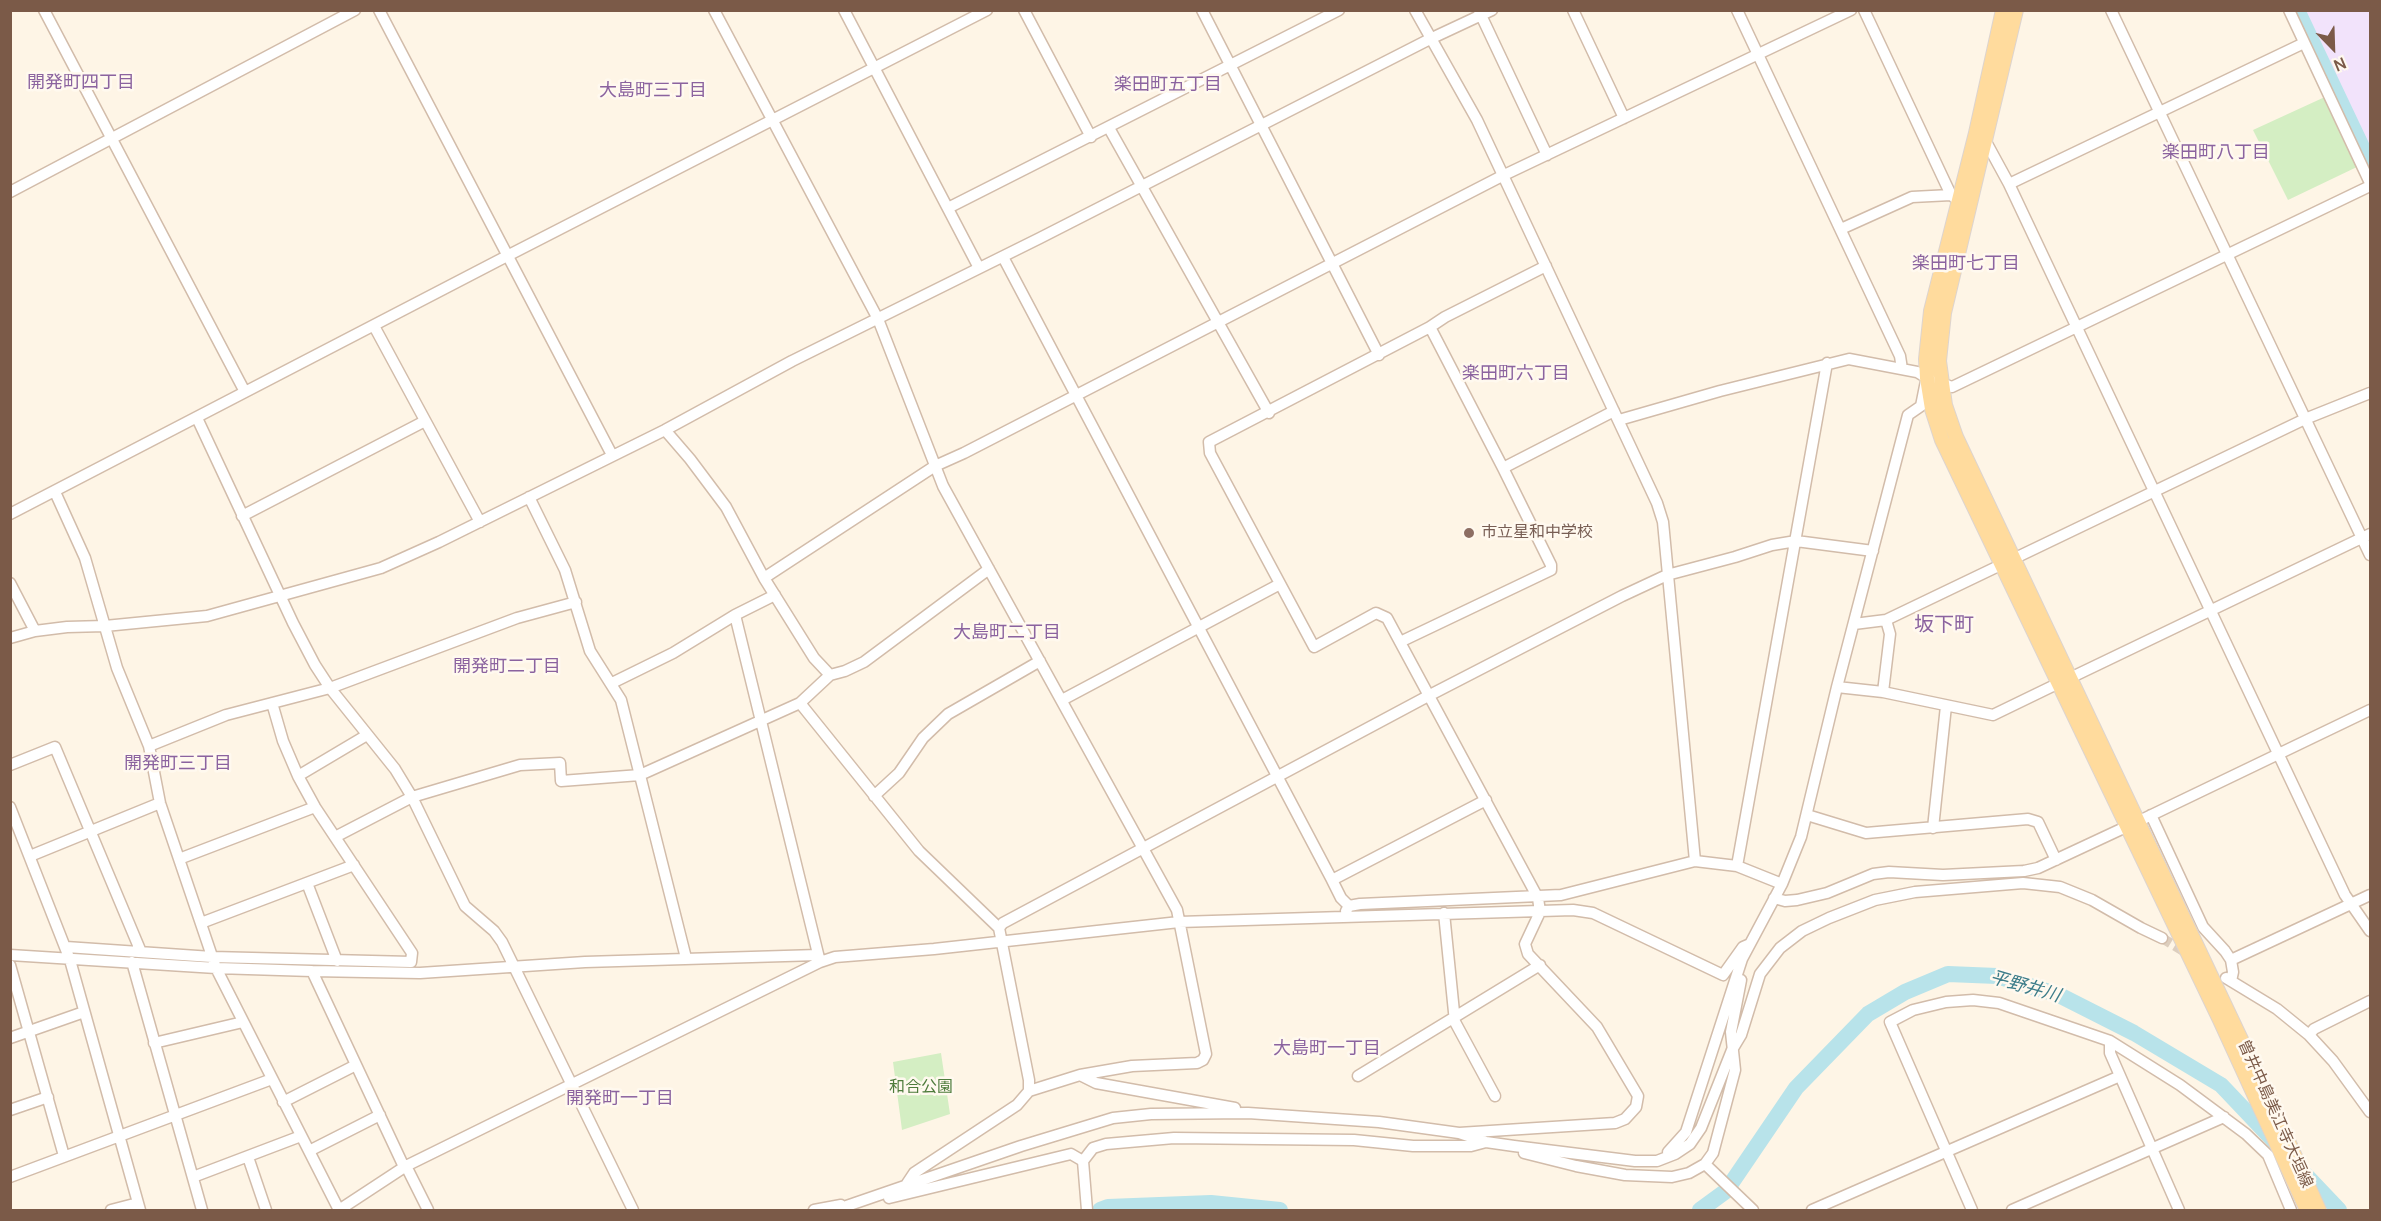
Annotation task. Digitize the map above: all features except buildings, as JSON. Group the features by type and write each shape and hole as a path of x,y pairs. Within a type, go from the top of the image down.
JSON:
{"main road":[{"path":"2002,10 2000,32 1955,199 1931,311 1926,358 1932,409 1942,440 2009,561"},
{"path":"2016,10 1944,313 1939,361 1945,405 1956,437 2009,561 2225,1019"},
{"name":"曽井中島美江寺大垣線","path":"2225,1019 2307,1210"},
{"name":"曽井中島美江寺大垣線","path":"2225,1019 2319,1210"}],"street":[{"path":"44,10 245,392"},
{"path":"10,192 355,10"},
{"path":"379,10 612,455"},
{"path":"714,10 878,319 943,486 1177,910 1206,1054 1203,1060 1197,1063 1132,1066 1080,1075 1029,1091 1017,1106 914,1173 906,1185"},
{"path":"844,10 979,268"},
{"path":"10,514 508,255 987,10"},
{"path":"1024,10 1091,137"},
{"path":"1202,10 1379,355"},
{"path":"948,208 1339,10"},
{"path":"1415,10 1477,120 1657,503 1663,522 1695,861"},
{"path":"1573,10 1624,118"},
{"path":"1737,10 1900,356 1902,369"},
{"path":"764,578 935,466 1502,176 1851,10"},
{"path":"1841,229 1912,197 1955,199 1864,10"},
{"path":"2111,10 2305,419 2366,536 2370,555"},
{"path":"1503,468 1616,415 1849,359 1917,372 1952,387 2370,184 2289,10"},
{"path":"10,638 35,631 67,627 105,626 207,616 381,568 480,522 665,430 792,361 1003,257 1139,185 1484,12 1546,155"},
{"path":"2008,184 2304,43"},
{"path":"1109,128 1269,413"},
{"path":"1985,140 2008,184 2350,905 2370,931"},
{"path":"1003,257 1332,880 1346,911"},
{"path":"1460,1134 1615,1123 1625,1119 1636,1107 1638,1096 1597,1027 1540,964 1528,954 1525,944 1540,912 1538,898 1387,618 1376,613 1314,647 1210,453 1209,442 1269,413 1445,317 1546,266"},
{"path":"374,326 480,522"},
{"path":"1400,642 1551,570 1551,565 1503,468 1430,327"},
{"path":"1737,866 1827,363"},
{"path":"1657,1161 1675,1146 1686,1132 1742,959 1782,884 1801,837 1837,687 1908,415 1921,406 1927,378"},
{"path":"1854,624 1886,620 2305,419 2370,393"},
{"path":"197,418 280,597 315,665 330,688 395,770 412,797 465,906 494,931 502,942 633,1210"},
{"path":"243,516 425,422"},
{"path":"665,430 726,507 764,578 814,658 830,675"},
{"path":"55,492 85,558 117,668 149,746 160,803 216,968 339,1210 405,1166 571,1085 819,958"},
{"path":"529,497 565,570 590,651 621,700 686,958"},
{"path":"1837,687 1883,692 1993,715 2366,536"},
{"path":"999,928 1003,923 1430,695 1667,575 1772,545 1796,541 1872,550"},
{"path":"335,837 412,797 520,765 560,763 561,781 640,775 800,703 830,675 864,662 989,569"},
{"path":"10,583 35,631"},
{"path":"1062,700 1280,584"},
{"path":"612,683 775,595"},
{"path":"149,746 226,715 330,688 517,618 576,602"},
{"path":"735,615 819,958"},
{"path":"1883,692 1890,634 1886,620"},
{"path":"874,796 899,773 923,738 948,714 1040,661"},
{"path":"66,947 212,957 411,962 412,953 315,807 298,776 283,741 272,703"},
{"path":"800,703 919,851 999,928 1029,1080 1029,1091"},
{"path":"1933,828 1946,706"},
{"path":"1774,898 1785,901 1797,900 1827,893 1873,874 1889,872 1943,875 2024,871 2038,868 2370,710"},
{"path":"298,776 367,735"},
{"path":"10,765 55,747 141,952"},
{"path":"1332,880 1486,800"},
{"path":"30,856 160,803"},
{"path":"10,807 13,822 30,856 66,947 139,1207 111,1210"},
{"path":"178,859 315,807"},
{"path":"1807,814 1866,833 2028,819 2038,822 2056,860"},
{"path":"2151,815 2203,927 2231,960 2233,972 2228,980 2277,1009 2309,1035 2333,1061 2370,1112"},
{"path":"1346,911 1382,903 1538,898 1561,895 1695,861 1737,866 1782,884"},
{"path":"201,923 354,865"},
{"path":"306,883 337,961"},
{"path":"835,1210 1021,1146 1113,1118 1190,1112 1248,1113 1379,1122 1460,1134 1486,1142 1514,1146 1635,1161 1657,1161 1675,1154 1690,1144 1701,1128 1732,1050 1741,1035 1760,974 1780,948 1802,931 1829,918 1875,900 1915,892 2023,883 2060,887 2092,900 2162,938"},
{"path":"2231,960 2370,895"},
{"path":"10,955 216,968 420,973 686,958 835,957 934,949 1179,922 1346,911 1444,913 1573,910 1593,913 1723,975 1743,947 1749,944"},
{"path":"1444,913 1455,1022 1495,1096"},
{"path":"1514,1146 1522,1152 1576,1166 1625,1175 1672,1177 1708,1166 1735,1070 1731,1032 1749,944"},
{"path":"132,962 202,1210"},
{"path":"1358,1076 1540,964"},
{"path":"10,965 13,984 29,1031 64,1156"},
{"path":"312,971 428,1210"},
{"path":"2309,1035 2314,1029 2370,1001"},
{"path":"1972,1210 1890,1022 1913,1010 1946,1002 1990,1002 2059,1022 2110,1041 2180,1085 2246,1134 2268,1155 2291,1210"},
{"path":"10,1038 84,1012"},
{"path":"154,1043 243,1022"},
{"path":"2110,1041 2110,1053 2179,1210"},
{"path":"283,1102 356,1065"},
{"path":"1080,1075 1096,1083 1230,1107 1248,1113"},
{"path":"1812,1210 2120,1076"},
{"path":"10,1177 272,1079"},
{"path":"10,1110 48,1097"},
{"path":"309,1151 380,1115"},
{"path":"2012,1210 2224,1117"},
{"path":"193,1177 302,1136"},
{"path":"1088,1210 1083,1161 1093,1148 1106,1143 1174,1138 1354,1140 1413,1146 1471,1146 1486,1142"},
{"path":"814,1210 887,1198 1071,1154 1083,1161"},
{"path":"248,1157 266,1210"},
{"path":"1708,1166 1750,1209"}],"shaded area":[{"path":"2303,11 2370,11 2370,155"}],"green space":[{"path":"2327,96 2359,166 2288,200 2253,130"},
{"name":"和合公園","path":"941,1053 950,1114 902,1130 893,1062"}],"waterway":[{"path":"2297,10 2370,164"},
{"name":"平野井川","path":"1700,1210 1726,1191 1796,1088 1868,1014 1905,992 1948,974 1997,976 2059,995 2134,1033 2221,1085 2277,1144"},
{"name":"平野井川","path":"2301,1170 2339,1210"},
{"name":"平野井川","path":"1100,1210 1108,1207 1211,1203 1280,1210"}],"tunnel":[{"path":"2162,938 2190,955"}],"place":[{"name":"市立星和中学校","path":"1469,533"}],"district":[{"name":"開発町四丁目","path":"81,83"},
{"name":"楽田町五丁目","path":"1168,85"},
{"name":"大島町三丁目","path":"653,91"},
{"name":"楽田町八丁目","path":"2216,153"},
{"name":"楽田町七丁目","path":"1966,264"},
{"name":"楽田町六丁目","path":"1516,374"},
{"name":"坂下町","path":"1944,625"},
{"name":"大島町二丁目","path":"1007,633"},
{"name":"開発町二丁目","path":"507,667"},
{"name":"開発町三丁目","path":"178,764"},
{"name":"大島町一丁目","path":"1327,1049"},
{"name":"開発町一丁目","path":"620,1099"}]}
